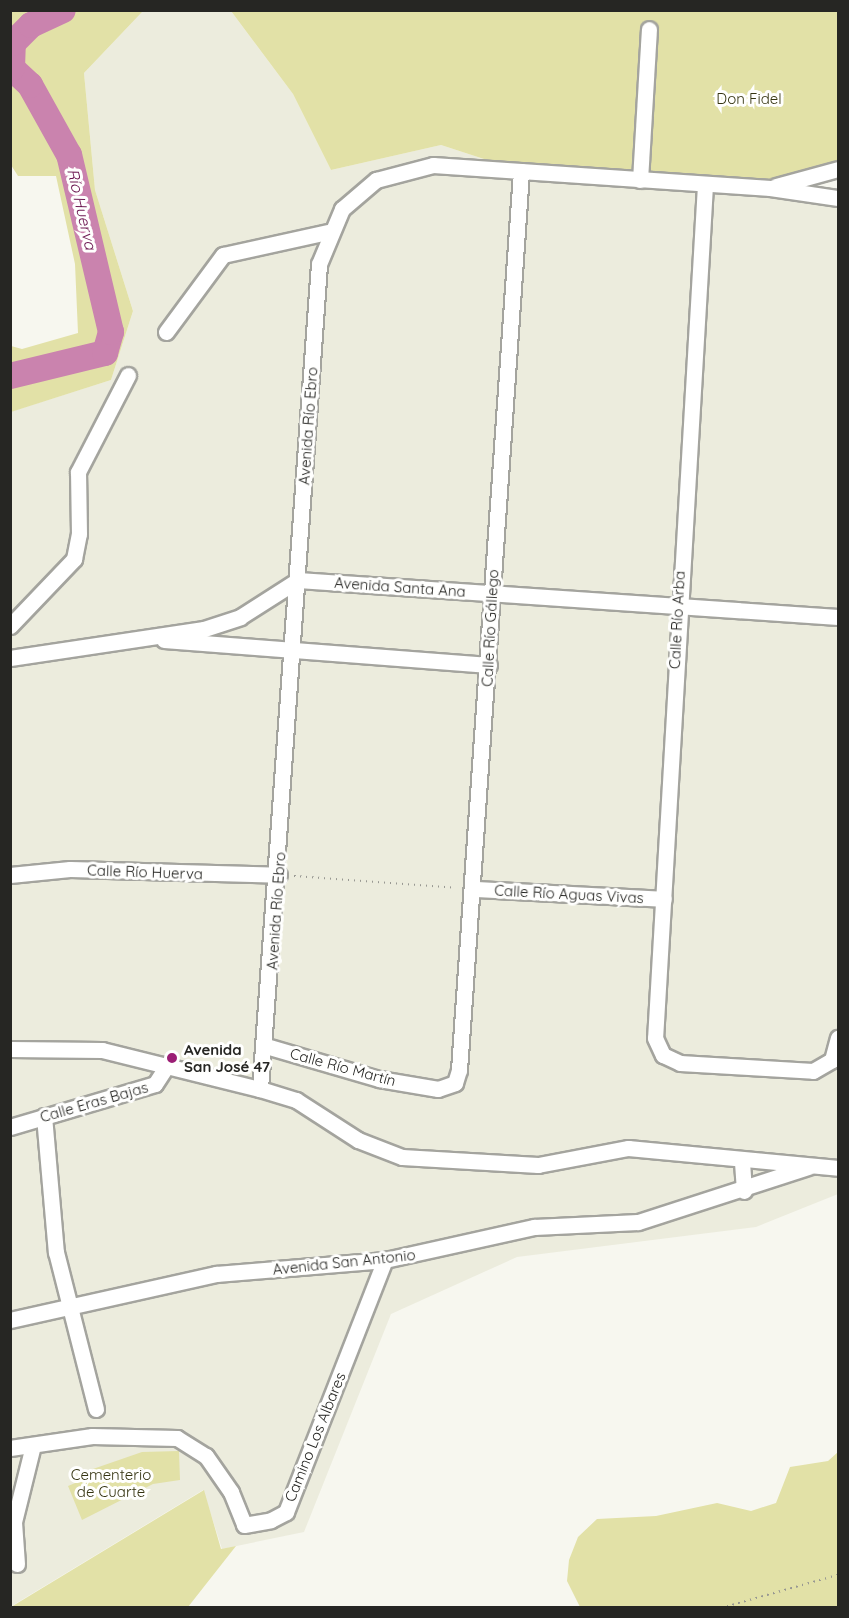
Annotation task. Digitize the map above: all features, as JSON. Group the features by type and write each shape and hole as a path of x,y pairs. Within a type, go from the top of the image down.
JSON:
{"street":[{"path":"640,180 649,29"},
{"name":"Avenida Río Ebro","path":"261,1089 279,875 319,264 328,232 353,197 395,171 433,165 771,188 838,198"},
{"name":"Avenida Río Ebro","path":"771,188 838,168"},
{"name":"Calle Río Gállego","path":"455,1083 474,889 489,665 491,593 521,171"},
{"name":"Calle Río Arba","path":"705,184 677,608 664,899 655,1032 663,1054 680,1063 813,1071 832,1060 838,1038"},
{"path":"166,332 223,255 328,232"},
{"path":"10,626 74,559 79,534 78,472 128,375"},
{"path":"10,658 155,639 225,623 298,580"},
{"name":"Avenida Santa Ana","path":"298,580 838,618"},
{"path":"155,639 292,652 489,665"},
{"name":"Calle Río Huerva","path":"10,875 70,869 279,875"},
{"name":"Calle Río Aguas Vivas","path":"474,889 664,899"},
{"name":"Calle Río Martín","path":"266,1046 379,1079 438,1089 455,1083"},
{"path":"10,1049 102,1050 168,1064 261,1089 296,1100 358,1140 402,1156 538,1165 628,1148 742,1162 838,1167"},
{"name":"Calle Eras Bajas","path":"10,1127 155,1084 168,1064"},
{"path":"44,1116 54,1238 96,1409"},
{"path":"742,1162 744,1191"},
{"name":"Avenida San Antonio","path":"10,1320 70,1304 216,1274 385,1260 534,1227 638,1222 744,1191 814,1165"},
{"name":"Camino Los Albares","path":"10,1448 32,1449 92,1436 177,1438 206,1456 231,1492 244,1524 271,1520 286,1512 385,1260"},
{"path":"17,1564 14,1522 32,1449"}],"path":[{"path":"279,875 474,889"},
{"path":"721,1608 838,1575"}],"shaded area":[{"path":"143,11 231,11 293,94 331,170 441,145 521,171 838,188 838,1194 756,1227 517,1257 391,1314 304,1532 222,1549 203,1490 10,1607 10,412 111,380 133,311 95,190 84,73"}],"green space":[{"path":"11,10 143,11 84,73 95,190 133,311 111,380 11,412 11,346 22,349 78,333 75,264 56,176 18,176 11,165"},
{"name":"Don Fidel","path":"231,11 838,11 838,169 770,188 521,171 441,145 331,170 293,94"},
{"name":"Cementerio de Cuarte","path":"179,1451 180,1480 153,1484 82,1520 68,1486 92,1476 90,1470 142,1452"},
{"path":"838,1452 838,1607 580,1607 567,1581 569,1560 578,1537 597,1519 656,1516 717,1503 751,1511 776,1503 790,1467 828,1461"},
{"path":"204,1490 221,1549 236,1546 188,1607 11,1607"}],"waterway":[{"name":"Río Huerva","path":"10,376 105,353 111,332 69,155 30,85 12,68 13,43 31,25 63,10"}],"place":[{"name":"Avenida San José 47","path":"172,1058"}]}
